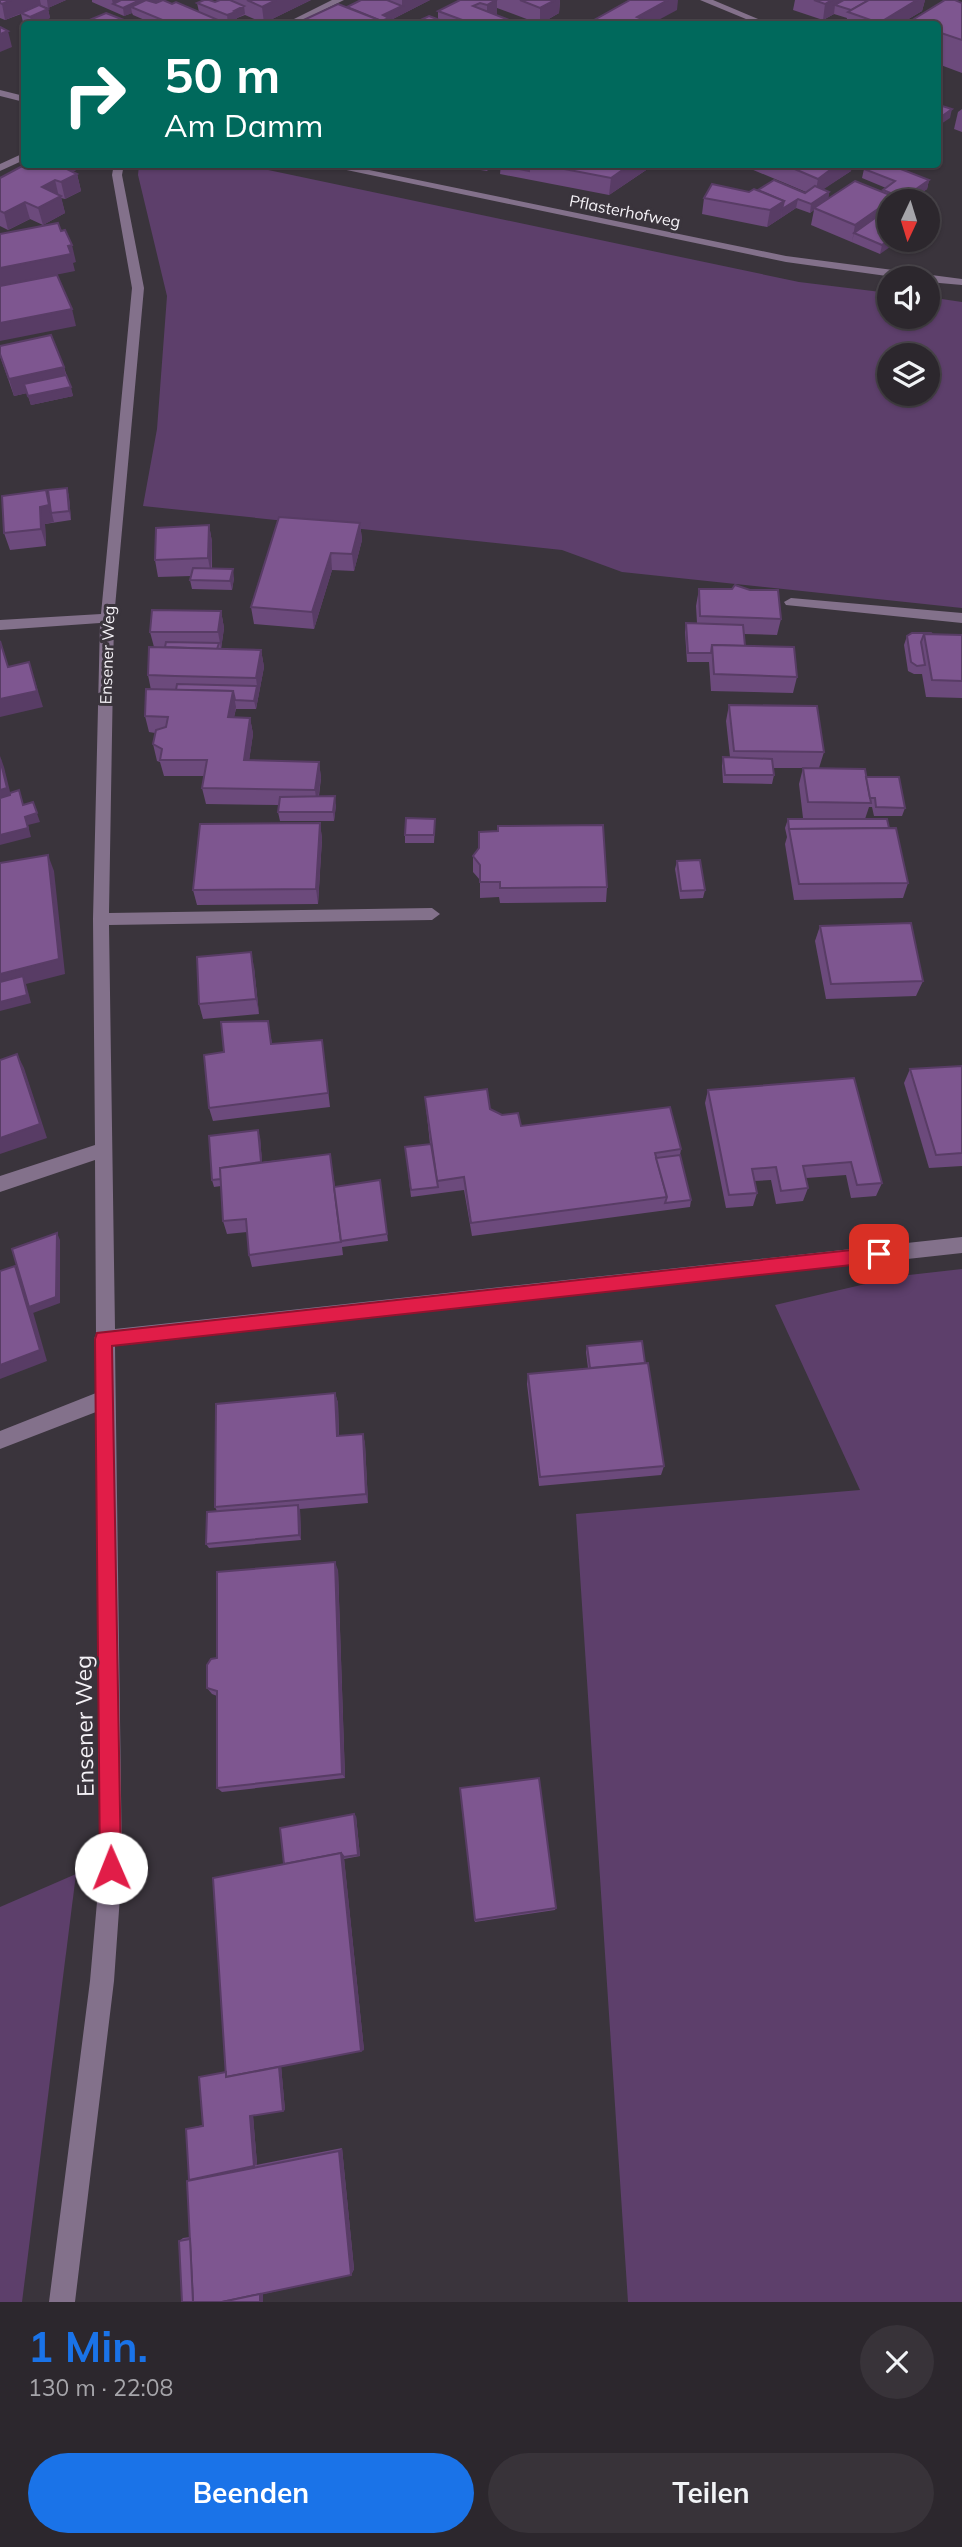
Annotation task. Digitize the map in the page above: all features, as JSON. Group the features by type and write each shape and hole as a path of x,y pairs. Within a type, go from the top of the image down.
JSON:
{"street":[{"path":"295,21 339,0"},
{"path":"705,0 758,21"},
{"path":"0,93 21,98"},
{"path":"0,168 21,158"},
{"name":"Ensener Weg","path":"62,2302 102,1981 111,1868 103,1339 101,919 107,618 138,288 117,175 118,168"},
{"name":"Pflasterhofweg","path":"342,168 786,259 877,271"},
{"name":"Pflasterhofweg","path":"940,280 962,282"},
{"path":"791,602 962,618"},
{"path":"0,625 107,618"},
{"path":"101,919 432,914"},
{"path":"0,1184 103,1150"},
{"path":"103,1339 962,1245"},
{"path":"0,1440 105,1399"}],"shaded area":[{"path":"139,168 259,168 799,282 877,292 877,329 940,329 940,299 962,302 962,608 622,572 562,550 143,506 157,429 167,296 138,175"},
{"path":"962,1269 962,2302 628,2302 576,1514 860,1490 775,1305 900,1276"},
{"path":"76,1874 22,2302 0,2302 0,1907"}],"building":[{"path":"121,0 140,0 123,8 113,4"},
{"path":"146,0 156,3 163,0 172,4 176,2 218,20 165,21 131,7"},
{"path":"204,0 230,0 244,6 227,15 197,3"},
{"path":"247,0 276,0 262,7"},
{"path":"361,0 387,0 402,6 383,15 389,18 382,21 347,7"},
{"path":"460,0 496,0 487,5 480,3 473,6 511,21 465,21 438,11"},
{"path":"520,0 555,0 540,8"},
{"path":"630,0 668,0 637,17 647,21 592,21"},
{"path":"814,0 832,0 825,4"},
{"path":"844,0 869,0 851,10 835,5"},
{"path":"869,0 917,0 882,21 873,21 848,12"},
{"path":"945,0 955,0 962,3 962,40 941,33 941,21 911,21"},
{"path":"338,4 379,20 377,21 301,21"},
{"path":"39,5 48,9 30,17 21,13"},
{"path":"106,13 126,21 87,21"},
{"path":"429,16 442,21 418,21"},
{"path":"941,106 952,109 941,117"},
{"path":"21,167 65,168 77,174 42,187 61,196 38,208 25,202 4,213 0,211 0,178"},
{"path":"559,168 625,168 611,178"},
{"path":"792,168 833,168 818,179"},
{"path":"898,168 929,180 916,189 884,189 895,181 864,169"},
{"path":"774,180 805,193 815,186 829,192 811,204 798,199 782,209 784,201 758,190"},
{"path":"855,181 877,190 877,210 855,225 814,208"},
{"path":"712,184 749,192 754,189 784,201 770,210 704,198"},
{"path":"877,217 877,243 854,233"},
{"path":"58,223 61,231 65,230 72,245 68,246 71,254 0,268 0,234"},
{"path":"57,275 72,309 0,323 0,286"},
{"path":"51,335 64,367 9,379 0,354 0,346"},
{"path":"66,375 71,387 28,396 24,384"},
{"path":"67,488 69,511 51,513 48,490"},
{"path":"46,490 49,505 40,507 41,529 4,533 2,496"},
{"path":"279,517 360,523 352,554 331,553 312,612 251,607"},
{"path":"209,525 208,558 155,560 156,528"},
{"path":"193,568 233,569 230,581 190,580"},
{"path":"735,585 750,590 778,590 781,619 700,616 699,589 732,589"},
{"path":"152,610 221,611 218,632 150,632"},
{"path":"686,623 743,625 745,646 712,645 711,653 688,653"},
{"path":"912,633 931,633 933,635 924,634 921,642 925,665 917,666 911,662 907,636"},
{"path":"924,634 962,635 962,681 932,680"},
{"path":"0,641 8,667 29,662 37,691 0,699"},
{"path":"166,642 219,643 217,649 165,647"},
{"path":"712,645 794,647 797,677 714,674"},
{"path":"149,647 261,650 256,678 175,676 148,675"},
{"path":"177,684 257,686 254,701 235,700 233,691 176,690"},
{"path":"146,689 233,691 228,717 250,718 244,760 319,762 315,790 202,788 207,760 160,760 162,749 153,744 156,730 166,727 168,717 145,716"},
{"path":"729,705 817,706 824,752 734,751"},
{"path":"723,757 772,759 774,775 725,775"},
{"path":"0,759 7,788 0,790"},
{"path":"803,768 865,769 871,803 808,802"},
{"path":"866,777 899,777 905,808 876,807 875,798 870,798"},
{"path":"19,790 23,805 33,802 37,813 25,817 28,828 0,835 0,798"},
{"path":"335,796 333,812 278,812 280,797"},
{"path":"406,818 435,819 434,835 405,835"},
{"path":"788,819 887,819 889,828 789,829"},
{"path":"320,823 316,889 193,890 200,824"},
{"path":"603,825 607,887 500,888 500,882 480,882 480,865 473,856 479,848 479,832 498,831 498,826"},
{"path":"896,828 908,883 799,884 789,829"},
{"path":"48,855 59,959 0,974 0,863"},
{"path":"700,860 705,890 681,891 677,861"},
{"path":"911,923 923,981 831,984 820,926"},
{"path":"251,952 256,999 199,1004 197,957"},
{"path":"23,976 27,995 0,1002 0,982"},
{"path":"268,1021 271,1044 322,1040 328,1093 209,1108 204,1055 224,1052 221,1022"},
{"path":"17,1054 40,1124 0,1138 0,1060"},
{"path":"962,1066 962,1153 936,1155 910,1069"},
{"path":"854,1078 882,1183 857,1185 851,1162 803,1166 808,1188 781,1191 776,1167 752,1169 757,1193 729,1195 708,1090"},
{"path":"487,1089 490,1109 502,1115 518,1113 521,1126 670,1107 681,1149 655,1153 667,1197 471,1223 464,1177 437,1181 425,1097"},
{"path":"258,1130 261,1162 220,1168 221,1179 212,1180 209,1136"},
{"path":"431,1144 438,1187 411,1190 405,1147"},
{"path":"330,1154 341,1242 249,1255 246,1219 223,1221 220,1168"},
{"path":"680,1155 691,1200 665,1203 667,1197 656,1158"},
{"path":"380,1180 387,1234 341,1241 334,1187"},
{"path":"57,1233 56,1297 29,1307 12,1249"},
{"path":"15,1266 40,1350 0,1365 0,1271"},
{"path":"642,1341 645,1363 590,1368 587,1346"},
{"path":"648,1363 664,1466 540,1477 528,1374"},
{"path":"335,1393 337,1436 363,1434 366,1494 215,1507 216,1404"},
{"path":"298,1505 299,1535 206,1544 207,1512"},
{"path":"335,1562 342,1774 217,1788 217,1691 207,1688 207,1665 211,1659 217,1658 217,1572"},
{"path":"539,1778 556,1908 475,1920 460,1788"},
{"path":"354,1814 358,1855 344,1857 341,1853 284,1864 280,1828"},
{"path":"341,1853 361,2051 226,2077 213,1878"},
{"path":"279,2067 283,2111 250,2116 254,2166 189,2180 186,2129 203,2126 199,2077 226,2072 226,2077"},
{"path":"339,2151 351,2275 222,2302 193,2302 187,2181"},
{"path":"190,2239 193,2302 182,2302 179,2241"},
{"path":"260,2294 260,2302 222,2302"}],"route":[{"path":"111,1868 103,1339 879,1254"}]}
